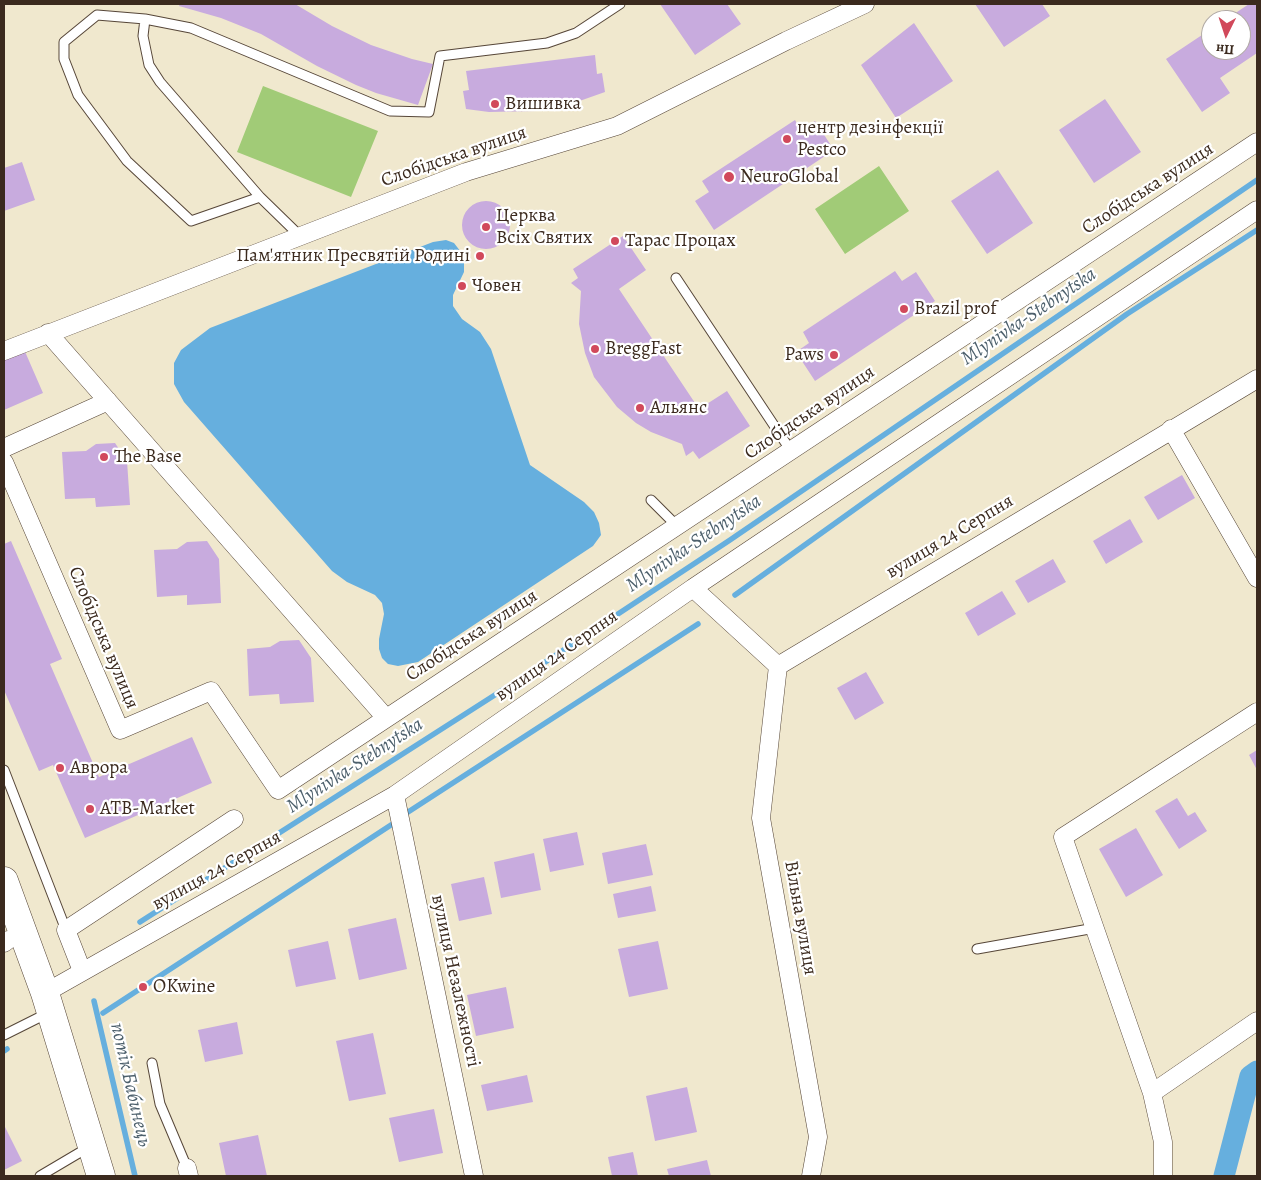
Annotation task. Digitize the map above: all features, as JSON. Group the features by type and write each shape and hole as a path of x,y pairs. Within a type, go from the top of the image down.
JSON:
{"main road":[{"path":"4,881 48,1002 101,1176"}],"street":[{"name":"Слобідська вулиця","path":"4,350 466,172 617,126 778,45 865,4"},
{"name":"Слобідська вулиця","path":"4,462 120,730 211,691 278,790 1257,142"},
{"name":"вулиця 24 Серпня","path":"48,1002 82,972 395,795 693,588 1257,210"},
{"path":"48,333 386,718"},
{"name":"вулиця 24 Серпня","path":"778,666 1257,379"},
{"path":"4,448 108,401"},
{"path":"1171,429 1257,578"},
{"path":"693,588 778,666"},
{"name":"Вільна вулиця","path":"778,666 761,818 818,1137 811,1176"},
{"path":"1163,1176 1163,1142 1152,1092 1063,837 1257,712"},
{"name":"вулиця Незалежності","path":"395,795 474,1176"},
{"path":"82,972 66,930 234,819"},
{"path":"1152,1092 1257,1021"}],"lane":[{"path":"260,197 191,221 127,161 78,95 64,59 64,42 96,15 145,19 191,28 390,111 429,112 440,56 548,42 576,33 620,4"},
{"path":"145,19 143,36 149,65 160,82 260,197 300,236"},
{"path":"676,278 791,450"},
{"path":"651,500 678,527"},
{"path":"4,770 66,930"},
{"path":"977,949 1095,928"},
{"path":"4,1035 48,1002"},
{"path":"152,1062 160,1104 188,1172"},
{"path":"40,1176 93,1145"}],"green space":[{"path":"263,86 378,131 351,197 237,152"},
{"path":"879,166 909,211 845,254 815,209"}],"water":[{"path":"446,240 454,243 464,256 464,272 453,295 453,306 462,319 480,332 491,349 530,465 584,502 594,512 599,523 601,535 593,546 418,662 398,666 388,664 382,658 379,649 384,614 382,603 375,595 347,582 332,571 184,402 174,384 174,363 181,350 210,328 433,242"}],"building":[{"path":"180,4 295,4 332,26 371,45 433,64 418,105 356,85 317,66 261,34 221,18 179,6"},
{"path":"660,4 727,4 741,24 695,55"},
{"path":"975,4 1042,4 1050,16 1004,47"},
{"path":"1249,4 1257,4 1257,53 1251,57 1251,10 1240,10"},
{"path":"914,23 953,81 896,118 861,65"},
{"path":"1201,36 1201,60 1247,60 1220,78 1230,93 1202,112 1166,59"},
{"path":"595,55 597,74 602,73 605,92 571,104 537,111 489,112 466,109 463,91 469,90 466,71"},
{"path":"1105,99 1141,152 1094,183 1059,130"},
{"path":"795,120 801,130 815,121 834,150 714,230 695,201 709,192 702,181"},
{"path":"22,162 35,200 4,211 4,168"},
{"path":"998,170 1033,223 987,254 951,201"},
{"name":"Церква Всіх Святих","path":"486,201 495,203 503,208 508,216 510,225 508,234 503,242 495,247 486,249 477,247 469,242 464,234 462,225 464,216 469,208 477,203"},
{"path":"623,236 646,270 619,289 699,409 727,391 750,426 699,459 693,451 686,456 682,444 651,432 636,423 617,407 594,377 585,353 579,324 581,291 571,283 578,278 573,269"},
{"path":"895,271 902,281 916,272 935,301 815,381 796,352 809,343 803,332"},
{"path":"23,347 43,393 4,410 4,355"},
{"path":"115,443 127,461 130,505 96,507 95,498 65,499 62,452 86,451 96,444"},
{"path":"1182,475 1195,498 1158,520 1144,497"},
{"path":"1130,519 1143,542 1106,564 1093,541"},
{"path":"11,541 62,659 50,664 99,777 192,737 212,783 85,838 53,765 39,771 4,690 4,544"},
{"path":"207,541 219,559 221,603 187,605 187,595 157,597 154,550 177,549 187,542"},
{"path":"1053,559 1066,582 1028,603 1015,581"},
{"path":"1002,591 1016,614 978,636 965,613"},
{"path":"299,640 311,658 314,702 280,704 279,694 249,696 247,649 270,647 280,641"},
{"path":"866,672 884,703 855,720 837,688"},
{"path":"1257,750 1257,770 1249,755"},
{"path":"1177,798 1188,816 1195,812 1207,831 1179,849 1155,811"},
{"path":"1136,828 1163,875 1126,897 1099,849"},
{"path":"577,832 584,865 550,872 543,839"},
{"path":"646,844 653,875 608,884 602,853"},
{"path":"534,853 541,890 501,898 494,862"},
{"path":"484,877 492,914 459,921 451,884"},
{"path":"651,886 656,911 618,918 613,894"},
{"path":"396,918 407,969 359,980 348,929"},
{"path":"328,941 336,979 296,987 288,950"},
{"path":"658,941 668,989 629,997 618,949"},
{"path":"506,987 514,1028 476,1036 467,995"},
{"path":"237,1022 243,1054 205,1062 198,1030"},
{"path":"373,1033 386,1094 349,1101 336,1041"},
{"path":"527,1075 533,1102 487,1111 481,1085"},
{"path":"687,1087 697,1132 655,1141 646,1096"},
{"path":"434,1109 443,1153 399,1162 389,1118"},
{"path":"4,1125 22,1161 4,1170"},
{"path":"258,1135 267,1176 226,1176 219,1143"},
{"path":"633,1152 638,1176 612,1176 608,1157"},
{"path":"707,1160 711,1176 669,1176 667,1169"}],"waterway":[{"name":"Mlynivka-Stebnytska","path":"140,922 512,684 730,540 1257,180"},
{"path":"735,595 1127,314 1257,230"},
{"path":"405,814 698,624"},
{"path":"103,1013 394,823"},
{"name":"потік Бабинець","path":"94,1001 135,1176"},
{"path":"1224,1176 1250,1076 1257,1071"}],"place":[{"name":"Вишивка","path":"495,104"},
{"name":"центр дезінфекції Pestco","path":"787,139"},
{"name":"NeuroGlobal","path":"729,177"},
{"name":"Церква Всіх Святих","path":"486,227"},
{"name":"Тарас Процах","path":"615,241"},
{"name":"Пам'ятник Пресвятій Родині","path":"480,256"},
{"name":"Човен","path":"462,286"},
{"name":"Brazil prof","path":"904,309"},
{"name":"BreggFast","path":"595,349"},
{"name":"Paws","path":"834,355"},
{"name":"Альянс","path":"640,408"},
{"name":"The Base","path":"104,457"},
{"name":"Аврора","path":"60,768"},
{"name":"ATB-Market","path":"90,809"},
{"name":"OKwine","path":"143,987"}]}
